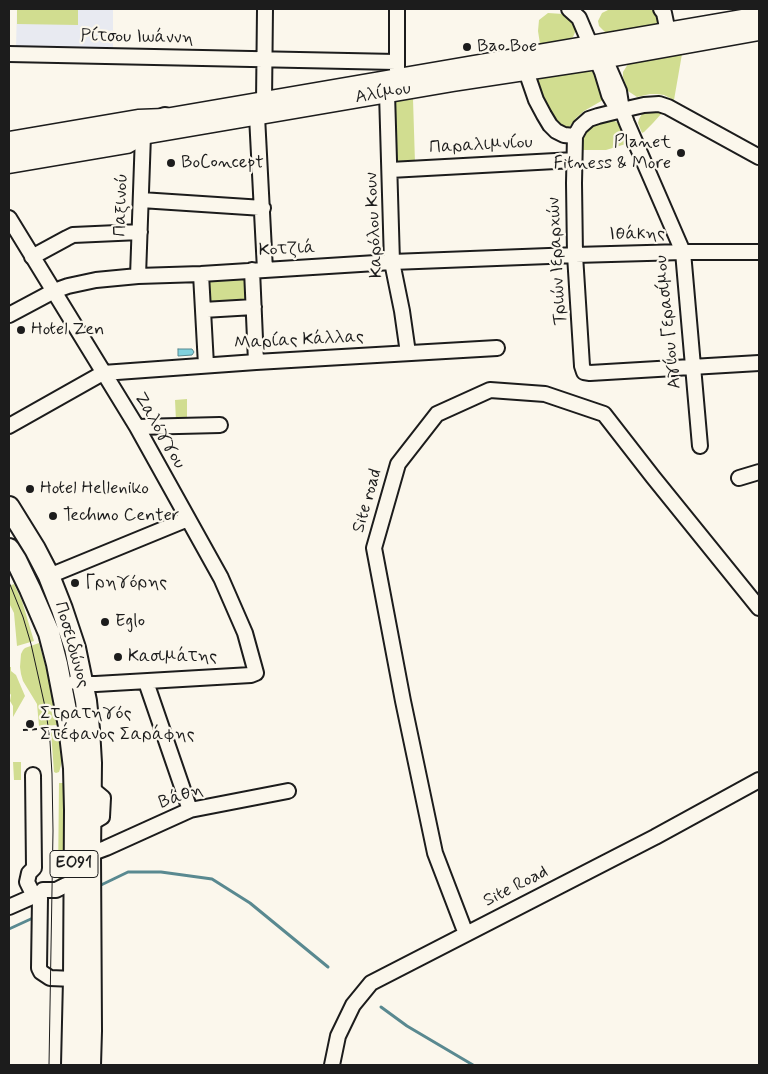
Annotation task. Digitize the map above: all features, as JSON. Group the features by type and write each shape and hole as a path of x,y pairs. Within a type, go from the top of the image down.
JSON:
{"highway":[{"path":"9,152 141,128 165,118"},
{"path":"9,157 143,135"},
{"name":"Ποσειδώνος","path":"9,507 35,549 49,576 62,609 76,648 90,730 90,1065"},
{"name":"Ποσειδώνος","path":"9,549 16,576 49,633 70,726 74,768 72,1065"}],"main road":[{"name":"Αλίμου","path":"9,140 138,119 165,118 387,93 526,71 674,31 759,16"},
{"name":"Αλίμου","path":"9,164 127,144 143,135 260,108 397,70 598,52 759,31"}],"street":[{"path":"256,362 254,307 259,270 263,208 260,108 264,60 265,9"},
{"path":"397,9 397,70"},
{"path":"561,9 576,9"},
{"path":"569,9 579,18 598,52"},
{"path":"582,9 598,52 610,95 613,102 622,110"},
{"path":"661,9 674,31"},
{"name":"Αγίου Γερασίμου","path":"598,52 619,91 622,110 683,252 700,446"},
{"name":"Ρίτσου Ιωάννη","path":"9,54 264,60 397,70"},
{"path":"526,71 536,100 550,125 564,135 575,136 580,127 589,119 598,116 644,105 659,104 668,107 759,157"},
{"name":"Καρόλου Κουν","path":"387,93 392,262 408,353"},
{"name":"Παξινού","path":"138,276 143,135"},
{"name":"Τριών Ιεραρχών","path":"575,136 575,255 582,366 584,372 694,367"},
{"name":"Παραλιμνίου","path":"390,170 574,160"},
{"path":"141,200 263,208"},
{"name":"Ζαλόγγου","path":"9,218 137,427 221,578 245,632 256,673 251,675 146,682"},
{"path":"32,257 73,236 140,232"},
{"name":"Ιθάκης","path":"575,255 759,252"},
{"name":"Κοτζιά","path":"9,316 54,291 88,281 138,276 392,262 575,255"},
{"path":"201,274 206,365"},
{"path":"203,310 254,307"},
{"name":"Μαρίας Κάλλας","path":"104,373 206,365 497,348"},
{"path":"694,367 759,363"},
{"path":"9,426 104,373"},
{"name":"Site road","path":"466,934 435,853 403,701 374,548 398,464 437,414 490,390 545,394 604,414 759,608"},
{"path":"137,427 220,425"},
{"path":"739,478 759,472"},
{"path":"49,576 188,519"},
{"path":"57,664 60,671 69,680 83,684 146,682 190,810"},
{"path":"33,775 34,868 29,873 28,882 38,898 41,928 39,968 41,972 50,978 74,979"},
{"name":"Site Road","path":"332,1065 338,1036 353,1005 371,983 655,837 759,780"},
{"name":"Βάθη","path":"90,854 190,810 288,791"},
{"path":"9,907 38,898 43,890 56,890 66,885"}],"path":[{"path":"23,730 55,728"}],"shaded area":[{"path":"17,9 113,9 113,49 16,47"}],"green space":[{"path":"17,9 78,9 78,25 17,24"},
{"path":"610,9 653,9 659,19 659,25 606,33 599,26 598,21 602,13"},
{"path":"548,13 563,14 570,17 576,24 573,37 540,44 539,20"},
{"path":"682,54 674,100 657,94 637,97 628,91 623,72 628,64"},
{"path":"584,70 595,72 605,98 584,111 568,129 561,129 547,110 533,79"},
{"path":"413,99 415,163 395,164 393,102"},
{"path":"647,110 662,111 662,113 642,133 638,123 643,112"},
{"path":"610,119 619,123 629,143 606,150 582,150 586,131 592,125"},
{"path":"246,277 248,282 245,285 246,302 210,304 209,279"},
{"path":"187,399 187,421 176,421 175,400"},
{"path":"14,584 22,601 34,641 17,646 14,613 9,603 9,586"},
{"path":"39,643 50,682 58,725 39,726 37,704 23,681 21,674 21,654 23,650"},
{"path":"9,667 11,667 11,671 16,675 25,696 13,717 13,706 10,701 11,695 9,692"},
{"path":"59,731 62,761 59,772 56,773 54,772 51,732"},
{"path":"13,762 21,762 21,780 14,780"},
{"path":"59,783 63,783 64,879 58,879"}],"water":[{"path":"178,349 192,349 194,352 192,355 178,356"}],"waterway":[{"path":"99,886 128,872 161,872 212,879 250,903 328,967"},
{"path":"9,929 33,918"},
{"path":"381,1007 407,1026 473,1065"}],"tram line":[{"path":"9,582 31,644 46,711 50,742 53,831 49,1065"}],"place":[{"name":"Bao Boe","path":"467,47"},
{"name":"Planet Fitness & More","path":"681,153"},
{"name":"BoConcept","path":"171,163"},
{"name":"Hotel Zen","path":"21,330"},
{"name":"Hotel Helleniko","path":"30,489"},
{"name":"Techmo Center","path":"53,516"},
{"name":"Γρηγόρης","path":"75,583"},
{"name":"Eglo","path":"105,622"},
{"name":"Κασιμάτης","path":"118,657"},
{"name":"Στρατηγός Στέφανος Σαράφης","path":"30,724"}]}
